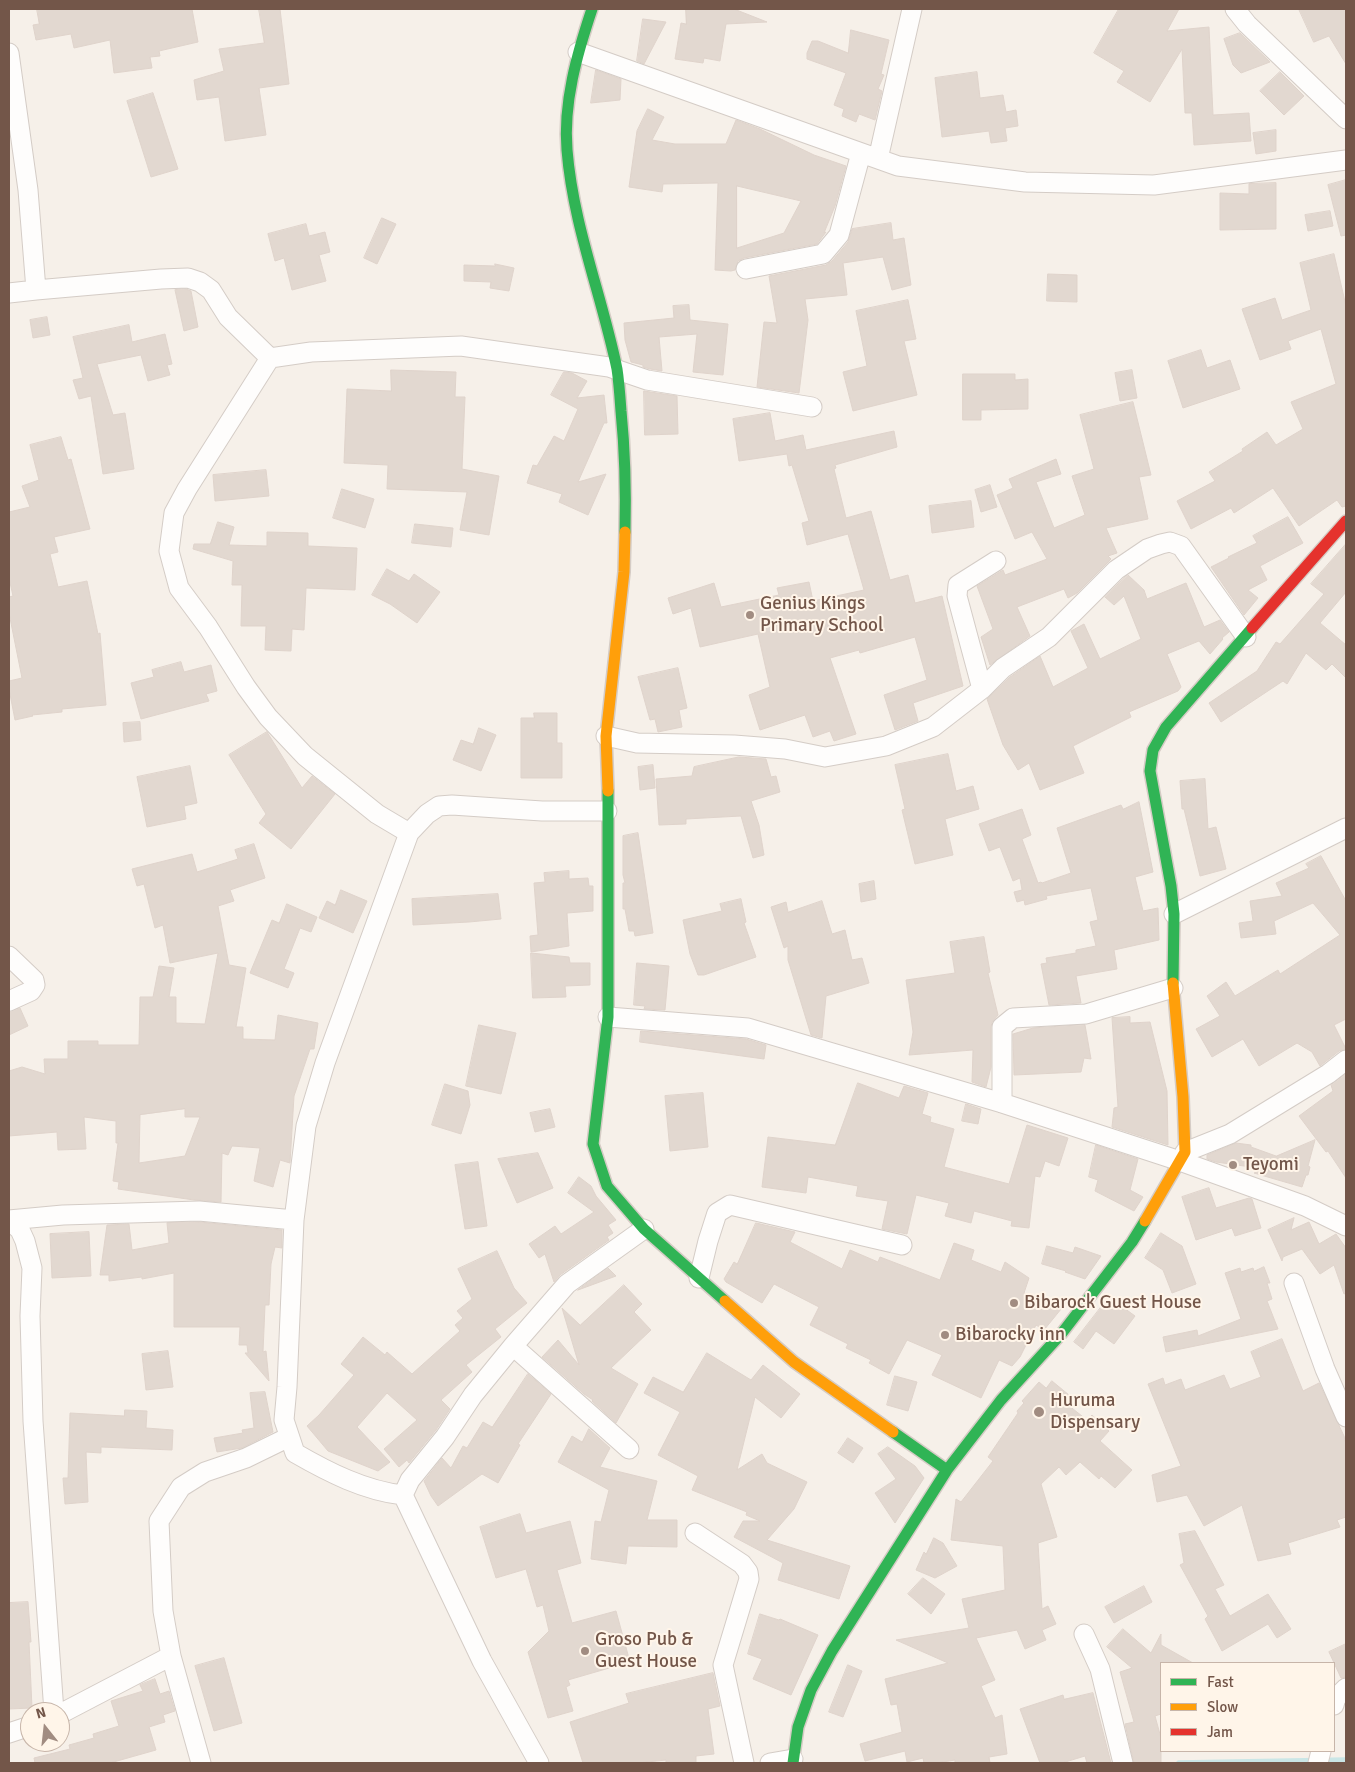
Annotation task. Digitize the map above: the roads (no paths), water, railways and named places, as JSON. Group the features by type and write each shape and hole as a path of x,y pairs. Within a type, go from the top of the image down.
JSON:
{"street":[{"path":"592,9 578,52 568,113 567,149 573,197 616,370 624,444 626,493 624,572 606,736 608,1017 593,1144 607,1186 644,1229 794,1362 947,1470"},
{"path":"746,269 823,254 839,234 870,156 912,9"},
{"path":"1235,9 1246,24 1346,119"},
{"path":"578,52 898,166 1025,182 1154,185 1346,160"},
{"path":"9,53 28,190 36,290"},
{"path":"9,292 188,278 200,282 211,290 228,317 270,358"},
{"path":"408,833 377,814 305,756 268,717 180,588 168,551 174,513 187,489 270,358 311,352 461,346 609,367 647,380 812,407"},
{"path":"770,1763 793,1761 798,1727 811,1690 832,1651 947,1470 1001,1400 1062,1333 1106,1277 1136,1236 1182,1156 1183,1097 1173,988 1174,914 1171,886 1150,770 1154,750 1166,727 1346,520"},
{"path":"606,736 637,743 734,745 785,749 825,757 886,746 933,727 982,689 1003,668 1049,637 1116,570 1147,549 1170,542 1181,546 1246,637"},
{"path":"982,689 957,596 958,585 996,561"},
{"path":"403,1495 384,1493 327,1472 295,1453 284,1420 294,1220 304,1135 313,1100 358,968 408,833 427,814 439,806 480,806 542,811 607,811"},
{"path":"1174,914 1346,828"},
{"path":"9,956 34,980 35,985 31,991 9,1001"},
{"path":"1002,1103 1002,1027 1012,1018 1086,1014 1173,988"},
{"path":"608,1017 748,1028 1182,1156 1305,1206 1346,1226"},
{"path":"1182,1156 1230,1134 1328,1074 1346,1060"},
{"path":"699,1278 717,1213 730,1205 902,1245"},
{"path":"53,1702 33,1421 30,1316 32,1268 20,1230 9,1220 72,1214 190,1211 294,1220"},
{"path":"403,1495 410,1480 444,1437 473,1395 567,1284 644,1229"},
{"path":"1294,1283 1325,1369 1346,1417"},
{"path":"513,1346 629,1449"},
{"path":"201,1763 171,1656 163,1611 159,1521 181,1487 205,1472 246,1458 289,1437"},
{"path":"403,1495 482,1661 538,1763"},
{"path":"695,1533 742,1564 748,1572 748,1579 723,1665 744,1763"},
{"path":"1084,1634 1100,1669 1123,1763"},
{"path":"70,1709 171,1656"},
{"path":"1335,1702 1346,1688"}],"waterway":[{"path":"1179,1763 1346,1760"}],"place":[{"name":"Genius Kings Primary School","path":"750,615"},
{"name":"Teyomi","path":"1233,1165"},
{"name":"Bibarock Guest House","path":"1014,1303"},
{"name":"Bibarocky inn","path":"945,1335"},
{"name":"Huruma Dispensary","path":"1039,1412"},
{"name":"Groso Pub & Guest House","path":"585,1651"}]}
